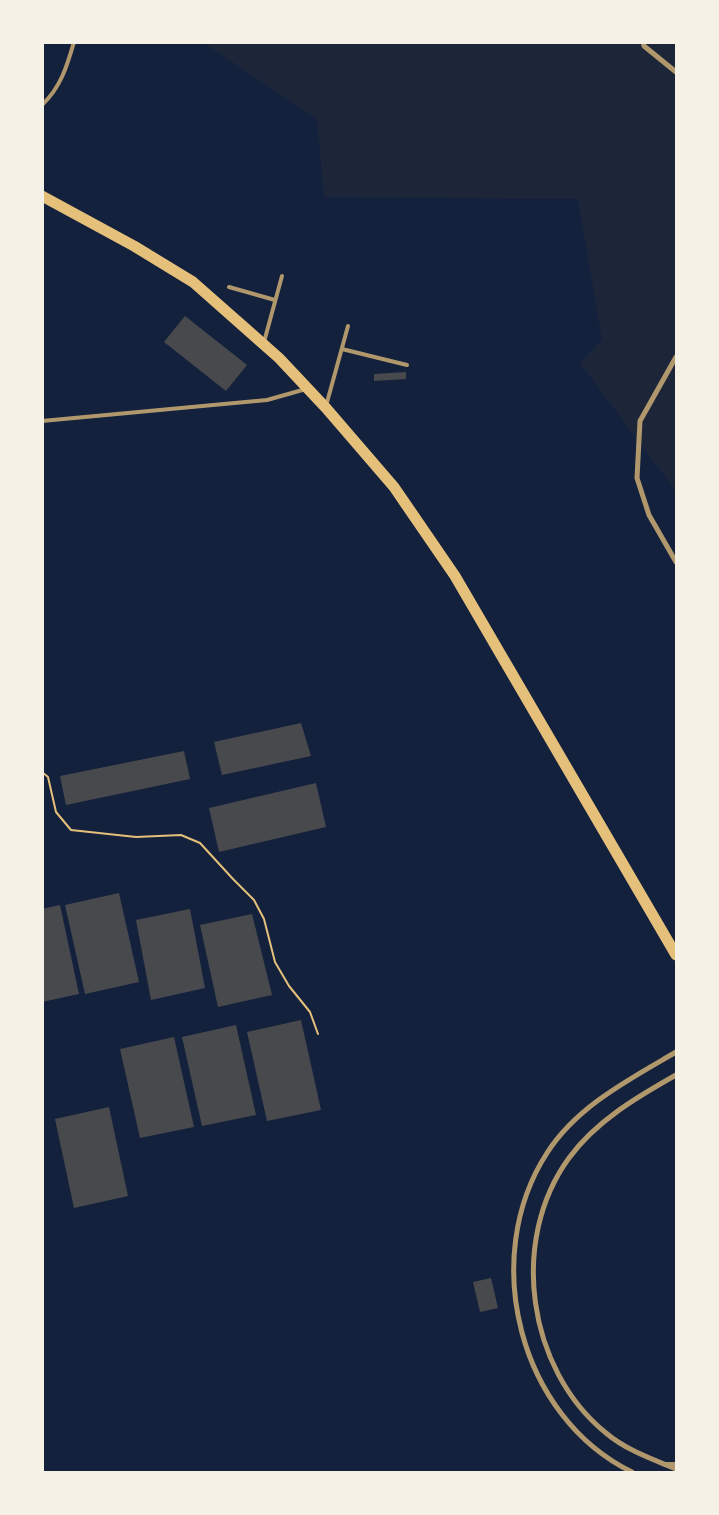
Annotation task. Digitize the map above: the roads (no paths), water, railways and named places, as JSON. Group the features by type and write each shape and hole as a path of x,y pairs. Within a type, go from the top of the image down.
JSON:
{"main road":[{"path":"42,196 134,246 193,282 279,358 326,408 394,487 455,576 676,956"}],"street":[{"path":"643,42 644,46 676,72"},
{"path":"676,357 640,421 637,478 649,515 676,562"},
{"path":"632,1472 607,1458 586,1441 561,1413 541,1384 527,1350 518,1316 513,1274 515,1242 521,1212 531,1183 547,1153 562,1133 607,1094 676,1052"},
{"path":"676,1076 612,1115 590,1134 570,1156 555,1180 544,1207 536,1237 534,1265 534,1292 542,1333 552,1363 568,1389 582,1409 606,1433 631,1450 676,1469"}],"lane":[{"path":"42,105 50,98 65,73 74,42"},
{"path":"263,344 282,276"},
{"path":"230,287 275,300"},
{"path":"326,408 348,326"},
{"path":"342,349 407,364"},
{"path":"42,421 267,400 308,388"},
{"path":"662,1463 676,1464"}]}
